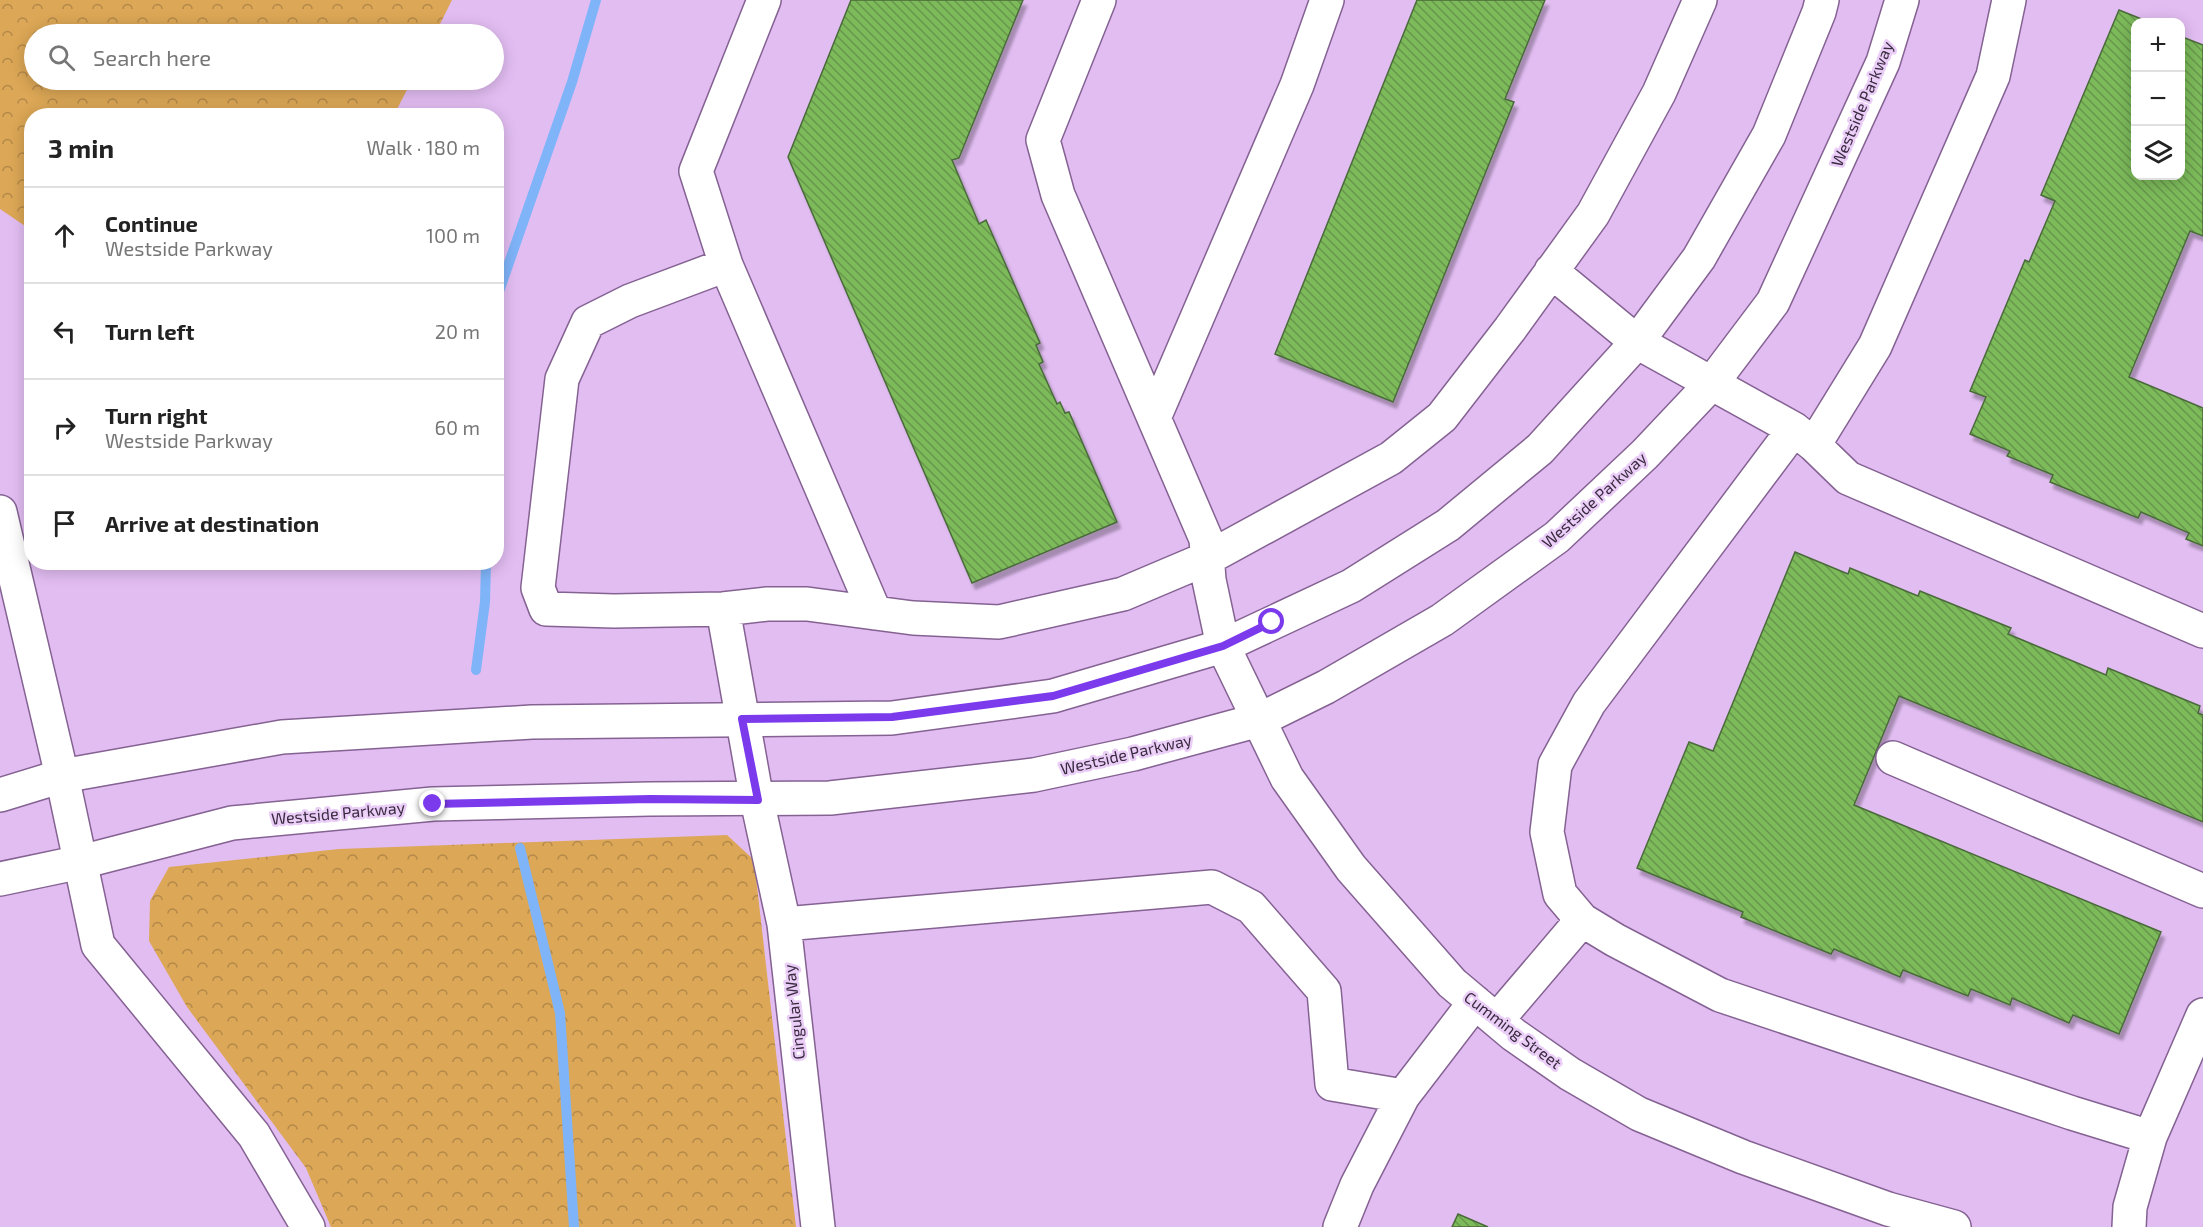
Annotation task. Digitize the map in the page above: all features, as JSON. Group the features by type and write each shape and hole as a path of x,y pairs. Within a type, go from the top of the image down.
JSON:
{"main road":[{"path":"764,0 696,171 726,265 875,614"},
{"name":"Cumming Street","path":"1099,0 1043,140 1058,195 1206,539 1209,579 1223,646 1287,778 1351,868 1452,983 1570,1074 1639,1114 1743,1157 1888,1209 1954,1227"},
{"path":"1154,418 1297,85 1327,0"},
{"path":"726,265 630,301 588,322 562,379 538,588 546,609 614,611 723,609 767,604 807,604 913,618 999,622 1123,594 1208,558 1391,458 1442,417 1510,329 1593,214 1659,93 1700,0"},
{"path":"0,795 62,776 282,737 532,722 892,717 1053,696 1223,646 1351,586 1448,525 1540,449 1637,342 1699,258 1769,135 1822,0"},
{"name":"Westside Parkway","path":"0,879 232,823 433,804 830,798 1034,775 1133,754 1260,720 1326,687 1442,620 1557,537 1645,454 1712,383 1773,302 1883,62 1902,0"},
{"path":"2009,0 1993,76 1875,346 1589,703 1555,765 1547,832 1560,894 1582,920 1615,940 1720,995 2060,1110 2150,1137"},
{"path":"1551,271 1637,342 1804,437 1848,478 2203,630"},
{"path":"0,512 62,776 98,945 254,1135 308,1227"},
{"name":"Cingular Way","path":"723,609 742,719 784,924 818,1227"},
{"path":"1893,758 2203,891"},
{"path":"784,924 1212,887 1251,907 1324,991 1332,1084 1403,1096"},
{"path":"1343,1226 1357,1185 1403,1096 1486,1011 1582,920"},
{"path":"2129,1227 2130,1207 2150,1137 2203,1016"}],"green space":[{"path":"0,0 452,0 440,24 24,24 24,90 407,90 398,108 24,108 24,225 0,209"},
{"path":"727,835 754,860 796,1227 331,1227 306,1168 187,1007 149,941 150,901 169,867 339,849"}],"building":[{"path":"851,0 1023,0 959,158 952,160 979,224 986,220 1040,343 1036,345 1043,362 1039,364 1057,404 1060,402 1065,413 1069,412 1117,522 972,583 788,157"},
{"path":"1417,0 1545,0 1505,99 1514,102 1393,402 1275,354"},
{"path":"2119,10 2139,18 2131,18 2131,180 2185,180 2185,38 2203,45 2203,236 2190,231 2129,377 2203,408 2203,546 2186,539 2189,533 2141,512 2138,518 2050,482 2053,475 2007,456 2010,451 1970,434 1986,397 1970,391 2025,260 2029,262 2055,201 2041,195"},
{"path":"1795,552 1848,574 1850,568 1918,596 1920,591 2011,628 2008,634 2106,675 2108,668 2200,706 2198,713 2203,715 2203,822 1899,696 1854,805 2161,932 2119,1034 2073,1015 2069,1023 2012,998 2010,1005 1971,989 1968,996 1903,970 1900,977 1834,949 1831,954 1741,917 1743,912 1637,868 1689,742 1713,751"},
{"path":"1458,1214 1488,1227 1452,1227"}],"waterway":[{"path":"504,277 572,82 596,0"},
{"path":"476,670 485,602 486,570"},
{"path":"520,848 560,1013 574,1227"}],"route":[{"path":"433,804 650,799 758,800 742,719 892,717 1053,696 1223,646 1272,622"}]}
